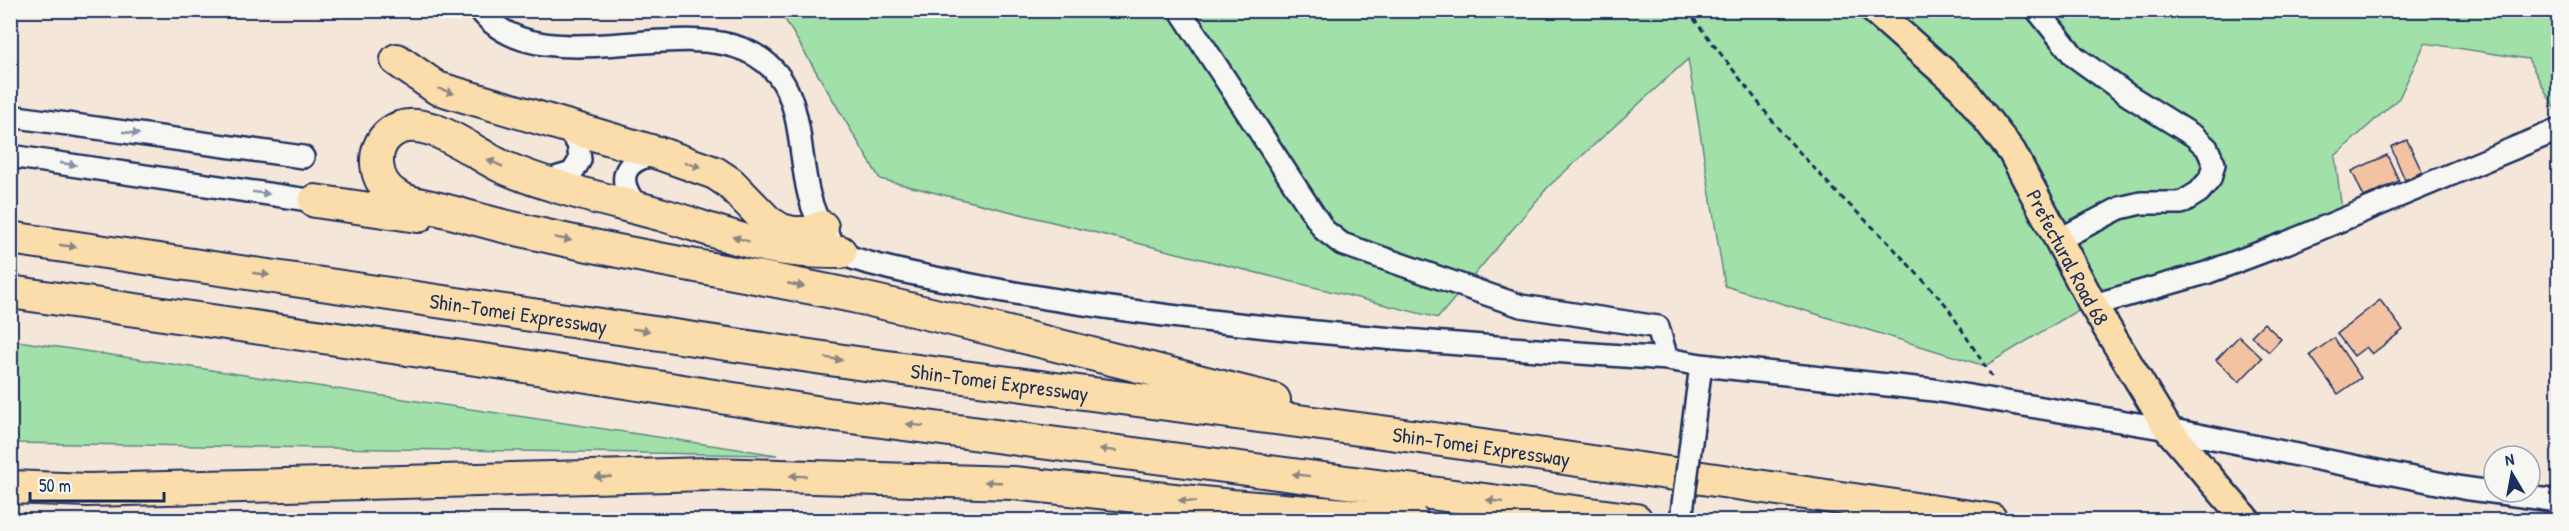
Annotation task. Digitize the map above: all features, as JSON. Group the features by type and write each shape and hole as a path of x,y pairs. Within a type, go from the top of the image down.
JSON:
{"highway":[{"path":"397,60 437,88 662,154 715,173 730,183 768,222 781,230 807,233 822,227"},
{"path":"519,230 462,213 407,201 392,194 382,183 377,170 376,157 381,143 391,132 403,127 417,125 430,128 495,164 542,182 639,208 763,246 790,250 840,252"},
{"path":"315,201 519,230 858,298 1427,438"},
{"name":"Shin-Tomei Expressway","path":"10,238 857,363 1427,438 1990,520"},
{"path":"10,292 511,364 828,414 1636,520"},
{"path":"10,487 112,489 709,474 851,477 1013,483 1231,506 1412,520"}],"main road":[{"name":"Prefectural Road 68","path":"1874,10 1963,89 2012,152 2093,305 2168,429 2246,520"}],"street":[{"path":"480,10 497,27 530,42 564,45 712,41 741,48 756,55 771,65 780,76 791,97 810,204 822,227 840,252 916,275 1133,312 1402,340 1667,359 1935,390 2168,429 2463,488 2559,501"},
{"path":"1180,10 1324,230 1342,244 1521,306 1658,327 1667,359"},
{"path":"2037,10 2074,56 2128,95 2194,136 2207,148 2214,164 2210,179 2199,192 2181,203 2140,204 2120,208 2058,240"},
{"path":"10,116 303,157"},
{"path":"542,182 572,173 580,160 578,143 564,126"},
{"path":"2093,305 2206,273 2559,130"},
{"path":"639,208 627,191 624,177 626,169 631,163 641,158 662,154"},
{"path":"10,156 315,201"},
{"path":"1681,520 1701,364"}],"path":[{"path":"1688,10 1781,132 1946,305 2009,404"}],"green space":[{"path":"780,11 2558,11 2558,115 2528,59 2425,43 2399,98 2335,156 2343,219 2083,307 1985,366 1725,286 1688,59 1548,187 1438,318 880,179"},
{"path":"11,340 777,455 11,443"}],"building":[{"path":"2407,140 2422,172 2405,180 2391,147"},
{"path":"2387,155 2399,181 2364,197 2352,171"},
{"path":"2380,300 2403,330 2372,354 2366,347 2354,356 2337,334"},
{"path":"2264,323 2281,339 2269,352 2251,336"},
{"path":"2239,336 2262,358 2239,382 2216,360"},
{"path":"2334,338 2361,378 2338,394 2310,355"}]}
